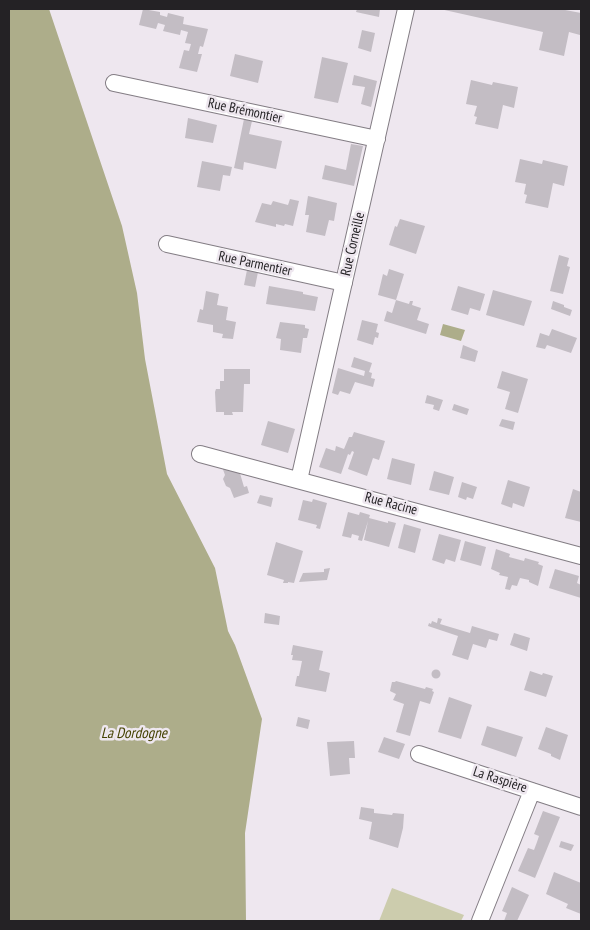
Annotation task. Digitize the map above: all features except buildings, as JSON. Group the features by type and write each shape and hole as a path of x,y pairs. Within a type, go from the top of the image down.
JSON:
{"street":[{"name":"Rue Corneille","path":"299,480 406,9"},
{"name":"Rue Brémontier","path":"114,83 377,139"},
{"name":"Rue Parmentier","path":"167,244 344,283"},
{"name":"Rue Racine","path":"200,454 581,556"},
{"name":"La Raspière","path":"419,754 581,807"},
{"path":"480,921 532,791"}],"shaded area":[{"path":"392,888 464,915 461,921 379,921"}],"water":[{"name":"La Dordogne","path":"9,9 49,9 122,226 137,293 145,359 167,474 215,568 228,631 262,719 245,833 246,921 9,921"},
{"path":"443,324 465,330 461,341 440,335"}]}
